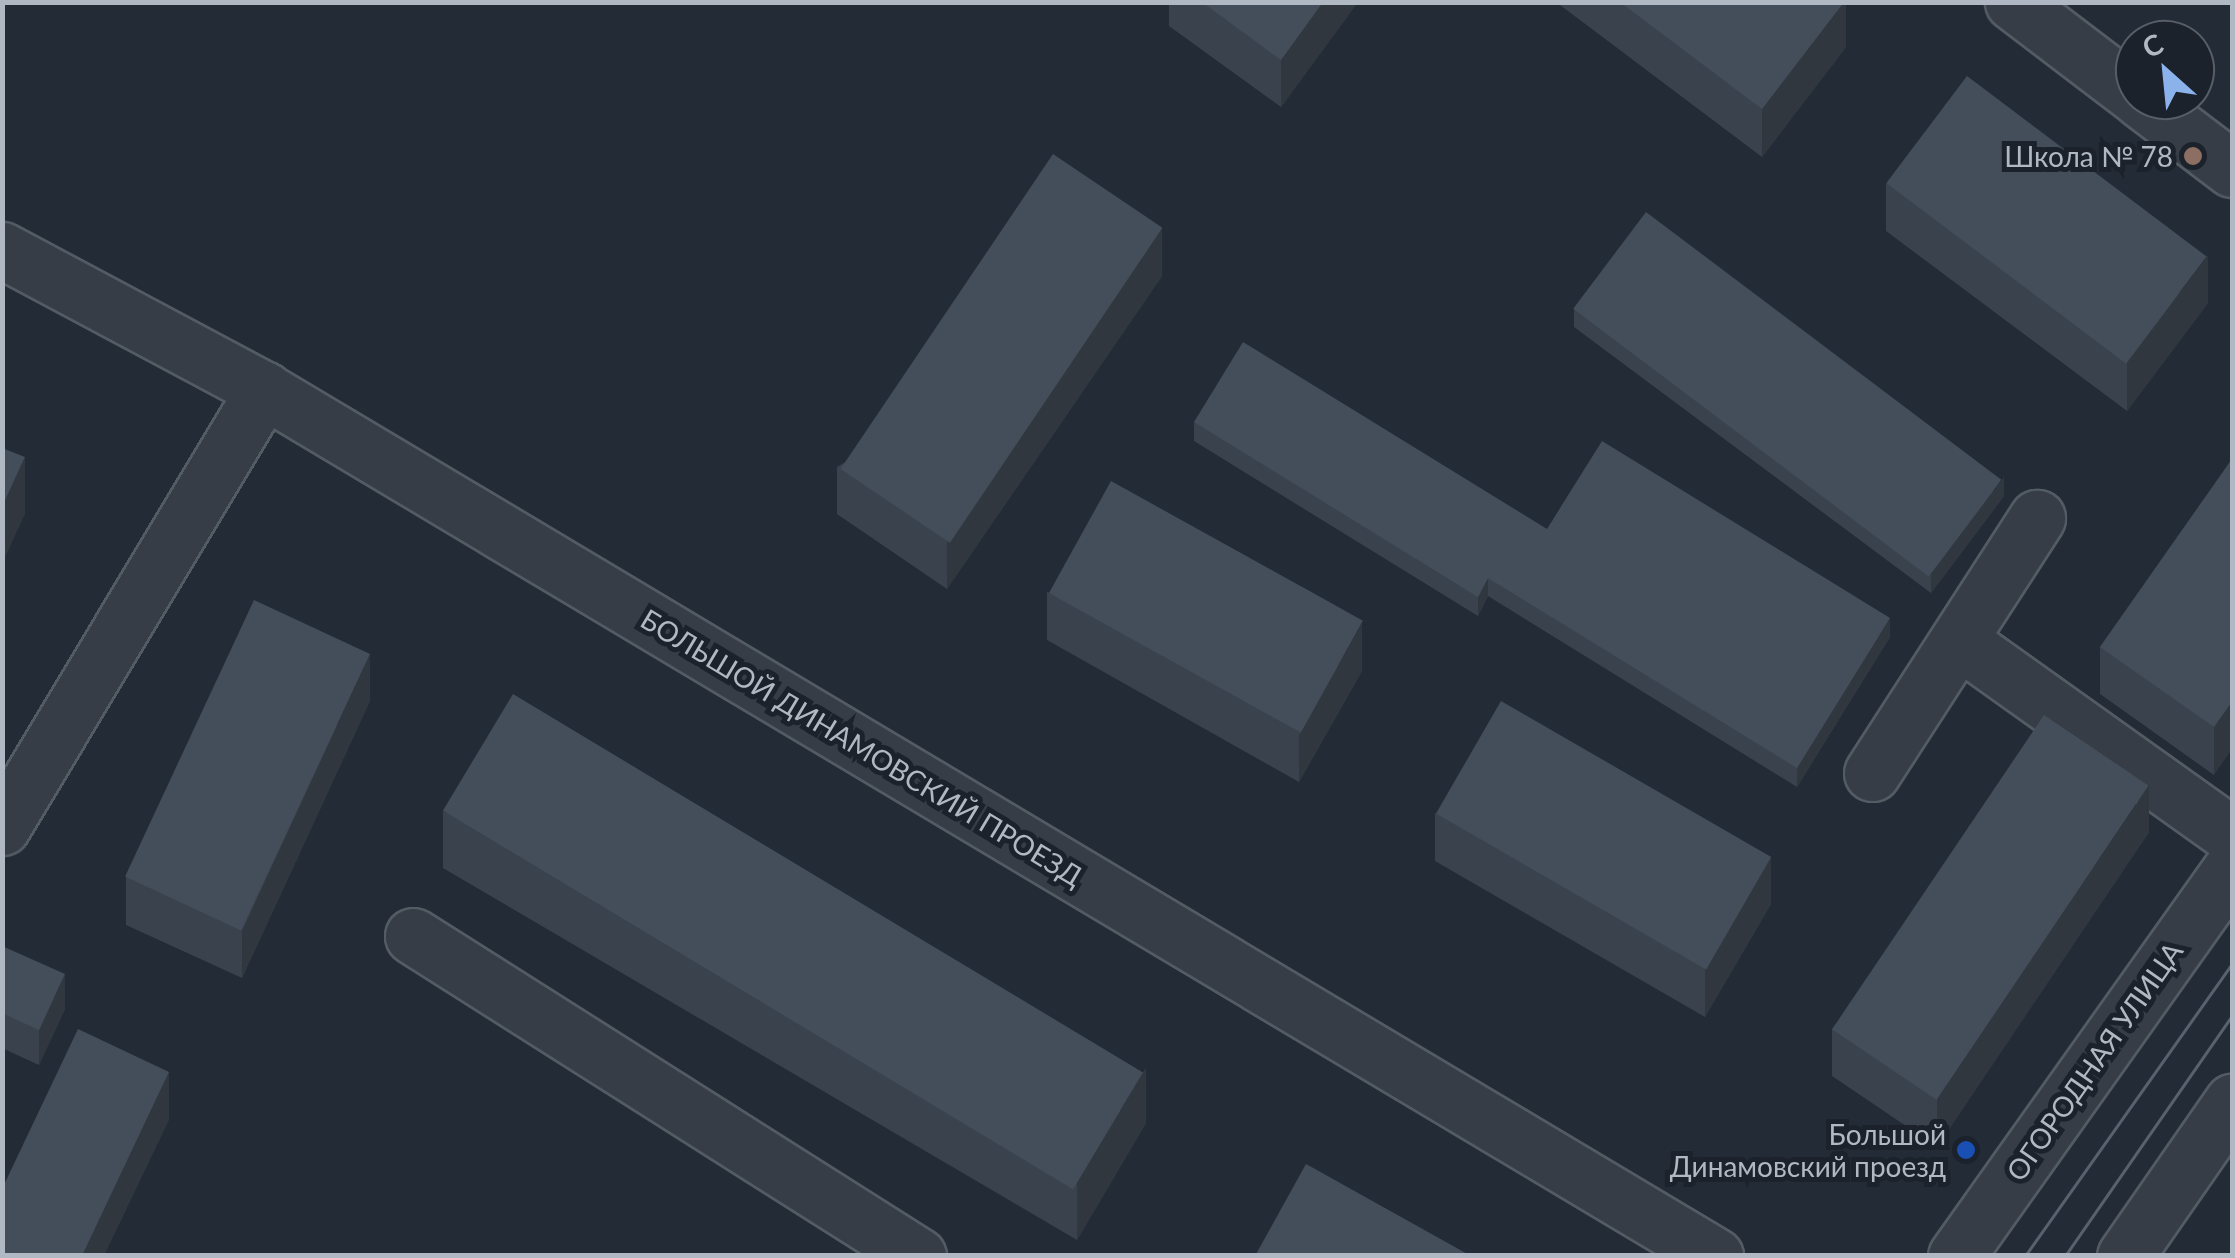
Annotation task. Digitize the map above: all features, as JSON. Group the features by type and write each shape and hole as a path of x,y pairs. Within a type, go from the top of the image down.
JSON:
{"street":[{"path":"2013,2 2115,80"},
{"path":"2167,120 2232,169"},
{"name":"БОЛЬШОЙ ДИНАМОВСКИЙ ПРОЕЗД","path":"2,250 264,390 1715,1256"},
{"path":"2,827 264,390"},
{"path":"1872,772 1961,642 2037,518"},
{"path":"1961,642 2232,835"},
{"name":"ОГОРОДНАЯ УЛИЦА","path":"1956,1256 2232,867"},
{"path":"413,936 918,1256"},
{"path":"2125,1256 2232,1102"}],"building":[{"path":"1202,2 1323,2 1281,60"},
{"path":"1620,2 1844,2 1762,109"},
{"path":"1967,76 2207,257 2126,364 1886,183"},
{"path":"1053,154 1162,228 950,543 841,469"},
{"path":"1646,212 2001,480 1929,576 1573,309"},
{"path":"1243,342 1547,529 1602,441 1890,618 1797,768 1488,578 1478,597 1194,422"},
{"path":"2,448 25,457 2,507"},
{"path":"2232,459 2232,702 2214,727 2100,647"},
{"path":"1111,481 1363,621 1301,733 1049,593"},
{"path":"254,600 370,654 241,931 125,876"},
{"path":"513,694 1143,1073 1073,1189 443,811"},
{"path":"1501,701 1771,857 1706,970 1436,814"},
{"path":"2044,715 2148,785 1937,1100 1832,1029"},
{"path":"2,946 65,974 39,1030 2,1013"},
{"path":"78,1029 169,1072 82,1256 2,1256 2,1189"},
{"path":"1306,1164 1471,1256 1255,1256"}],"tram line":[{"path":"2025,1256 2232,964"},
{"path":"2065,1256 2232,1016"}],"place":[{"name":"Школа № 78","path":"2193,156"},
{"name":"Большой Динамовский проезд","path":"1966,1150"}]}
